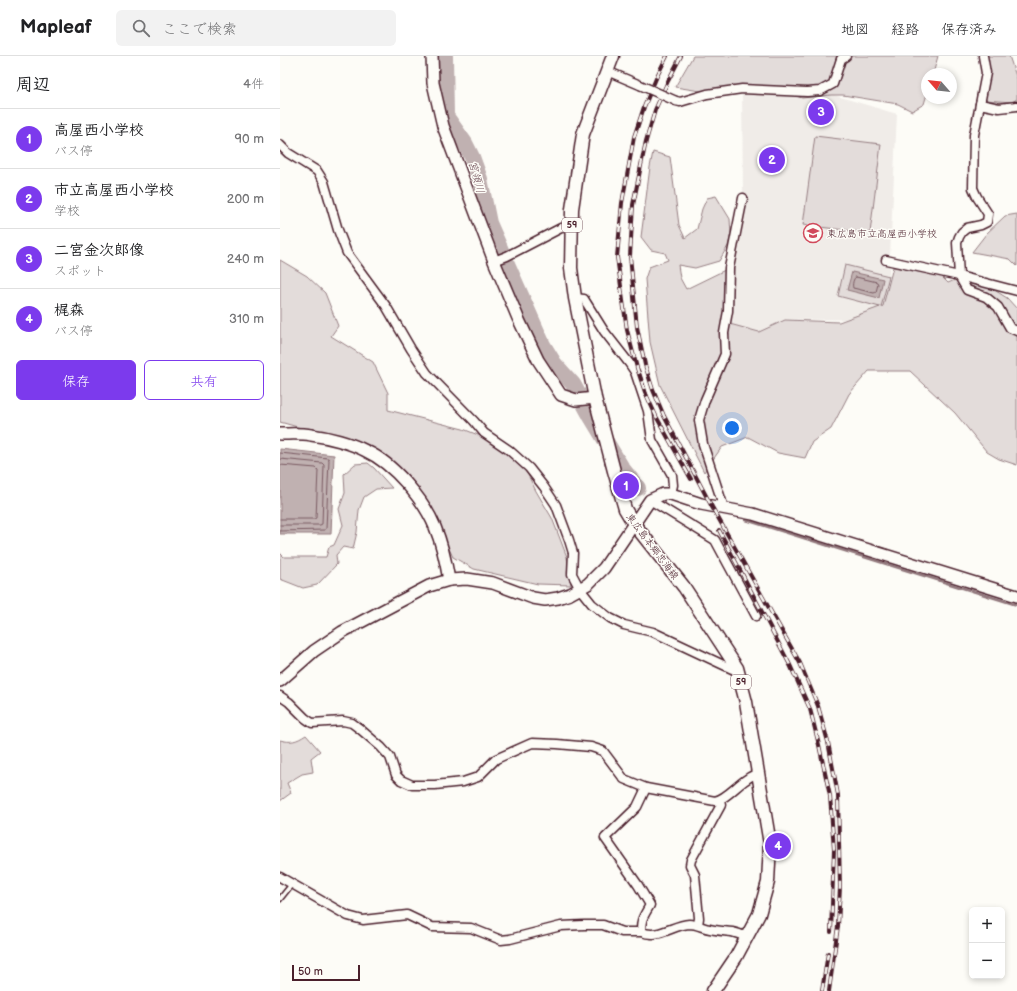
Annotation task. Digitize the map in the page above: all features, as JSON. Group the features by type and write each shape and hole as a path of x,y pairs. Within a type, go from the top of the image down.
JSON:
{"main road":[{"name":"東広島本郷忠海線","path":"613,56 583,134 572,209 571,268 575,298 595,398 625,509 634,524 684,587 737,668 746,702 770,844 768,882 759,914 736,957 713,991"}],"street":[{"path":"432,56 433,82 443,126 501,258 518,318 538,360 561,395 576,400 595,398"},
{"path":"607,71 680,102 708,94 742,89 807,92 820,91 833,84 841,59 846,56"},
{"path":"983,56 986,73 974,135 973,188 988,214 987,222 967,228 959,237 957,243 959,276 967,290 986,297 998,307 1010,328 1017,331"},
{"path":"980,104 999,108 1017,106"},
{"path":"280,145 288,153 317,171 324,182 338,230 347,253 386,306 427,373 484,433 509,450 529,468 544,487 556,505 570,540 573,553 572,574 592,604 610,618 624,625 653,632 732,669 737,668"},
{"path":"724,508 702,444 699,420 705,400 725,354 724,333 728,311 728,268 743,198"},
{"path":"501,258 561,228 572,228"},
{"path":"886,260 959,276 1017,291"},
{"path":"575,298 584,299 604,331 635,372 648,411 652,440 672,474 672,494"},
{"path":"280,434 310,435 347,444 367,451 392,469 406,482 435,525 442,546 449,580"},
{"path":"280,680 314,651 342,632 429,586 449,580 467,579 493,584 533,598 545,600 570,594 588,584 604,568 650,500 663,494 672,494 701,504 753,514 1017,596"},
{"path":"650,500 715,540 756,616"},
{"path":"280,696 289,702 312,723 343,721 352,723 381,747 390,757 396,775 401,780 412,785 435,785 464,782 478,777 496,759 532,743 591,747 603,752 624,779 646,788 715,801 719,800 748,778 758,773"},
{"path":"642,932 640,927 642,919 650,905 638,885 604,838 637,807 646,788"},
{"path":"698,925 699,918 695,875 690,865 691,860 721,804 719,800"},
{"path":"280,877 348,916 363,920 407,915 432,927 471,928 501,940 510,940 561,926 584,925 603,926 622,932 642,932 646,934 668,931 676,927 689,924 718,931 732,932 746,937"}],"lane":[{"path":"280,899 292,884"}],"shaded area":[{"path":"693,56 938,56 935,68 921,68 921,104 924,104 912,111 898,104 843,95 802,98 780,91 713,93 675,87"},
{"path":"984,56 1009,56 1017,79 1017,99 1012,102 985,100"},
{"name":"東広島市立高屋西小学校","path":"742,89 820,91 897,114 889,276 890,285 879,319 785,320 759,332 726,323 729,268 743,198"},
{"path":"815,136 881,144 870,233 803,225"},
{"path":"653,152 670,157 679,225 685,238 697,229 702,209 707,198 716,196 730,219 731,234 728,246 719,261 695,268 678,265 680,278 686,289 729,268 726,323 759,332 785,320 839,322 880,307 838,296 845,265 889,276 881,307 883,306 893,267 941,276 948,283 969,274 1007,298 1017,309 1017,465 999,459 987,452 955,413 910,371 869,371 849,394 831,429 812,442 805,458 778,453 748,437 722,447 704,472 660,385 650,342 645,279 649,267 668,260 665,253 651,250 641,237"},
{"path":"1017,214 1017,266 1010,259 972,252 986,234 1005,216"},
{"path":"280,260 307,276 325,293 338,326 331,336 373,362 388,393 388,410 463,429 496,442 526,471 552,518 567,557 571,585 538,584 474,569 453,557 425,499 401,469 372,448 280,422"},
{"path":"368,463 392,488 376,489 364,497 359,510 357,532 353,549 343,547 336,555 337,564 317,585 303,588 280,579 280,553 284,557 326,557 329,547 334,545 343,525 339,509 345,493 344,474 355,464"},
{"path":"306,735 320,751 311,758 313,772 302,774 287,783 291,793 280,801 280,740 294,741"}],"water":[{"path":"852,272 883,279 879,298 847,290"},
{"path":"280,449 334,455 331,534 280,534"}],"waterway":[{"name":"宮領川","path":"445,56 446,116 465,143 472,157 480,179 489,223 543,345 554,363 573,384 622,468 638,488"},
{"path":"746,520 1017,605"}],"railway":[{"path":"667,56 644,107 634,137 622,203 617,257 627,330 637,368 645,392 657,418 691,479"},
{"path":"681,56 655,110 646,141 633,205 630,256 637,327 645,365 653,390 664,416 712,507 800,663 818,706 828,742 838,795 840,887 838,926 829,991"},
{"path":"719,530 790,665 810,709 830,796 834,850 831,932"},
{"path":"822,991 828,953"}],"place":[{"name":"二宮金次郎像","path":"821,112"},
{"name":"市立高屋西小学校","path":"772,160"},
{"name":"東広島市立高屋西小学校","path":"813,233"},
{"name":"高屋西小学校","path":"626,486"},
{"name":"梶森","path":"778,846"}]}
